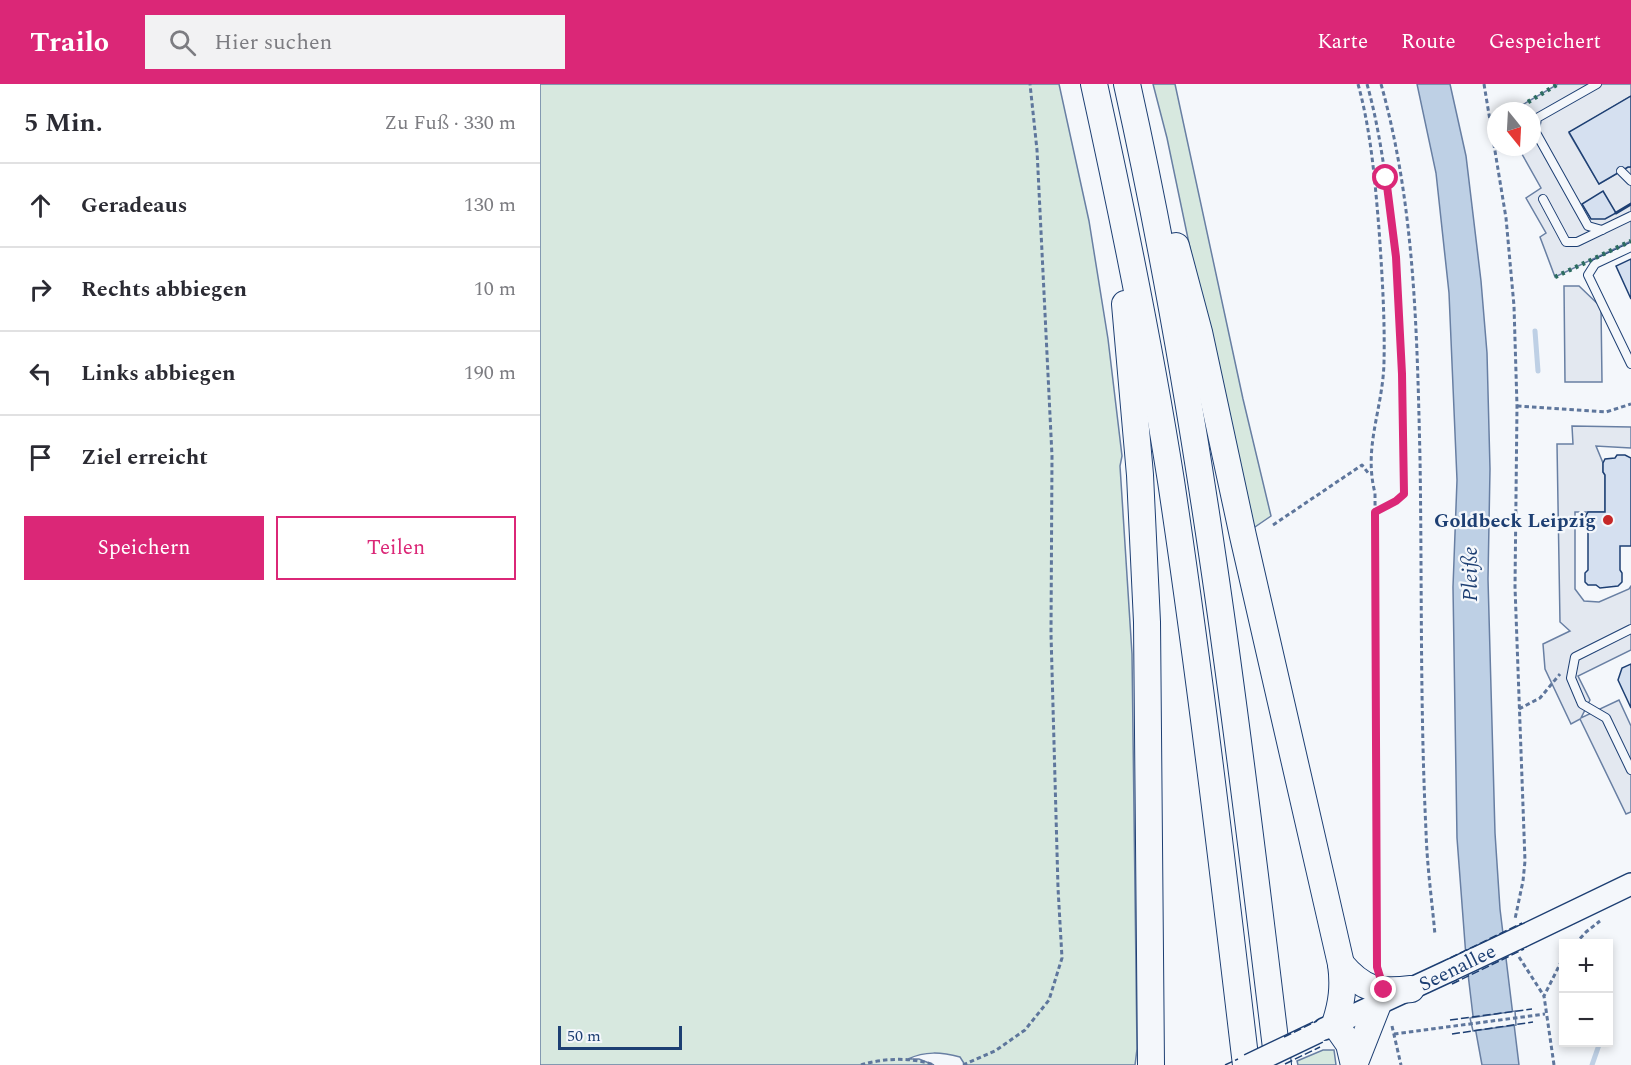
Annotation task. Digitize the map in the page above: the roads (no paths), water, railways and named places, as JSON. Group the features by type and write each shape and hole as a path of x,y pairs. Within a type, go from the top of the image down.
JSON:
{"highway":[{"path":"1094,84 1119,196 1171,482 1248,1065"},
{"path":"1127,84 1167,278 1198,464 1242,765 1278,1065"},
{"path":"1135,120 1179,257 1199,332 1341,964 1344,986 1341,1006 1327,1028 1348,1044 1354,1065"},
{"path":"1119,196 1133,411 1140,476 1147,622 1152,1064"},
{"path":"1341,964 1362,984 1374,989 1383,998"},
{"path":"1354,1065 1383,998 1411,989"}],"main road":[{"name":"Seenallee","path":"1411,989 1518,935 1631,884"},
{"path":"1248,1065 1327,1028 1383,998"}],"lane":[{"path":"1597,84 1537,118 1535,131 1588,226 1602,230"},
{"path":"1621,171 1631,181"},
{"path":"1543,199 1566,242 1577,242 1631,216"},
{"path":"1631,247 1595,264 1588,275 1631,364"},
{"path":"1631,629 1575,657 1570,678 1582,704 1606,718 1631,770"}],"water":[{"name":"Pleiße","path":"1417,84 1450,84 1466,156 1481,281 1487,353 1490,469 1488,579 1495,833 1500,909 1519,1065 1482,1065 1466,957 1457,838 1453,587 1457,480 1449,293 1436,173"}],"waterway":[{"path":"1535,331 1538,371"},
{"path":"1592,1065 1598,1047"}],"place":[{"name":"Goldbeck Leipzig","path":"1608,520"}]}
